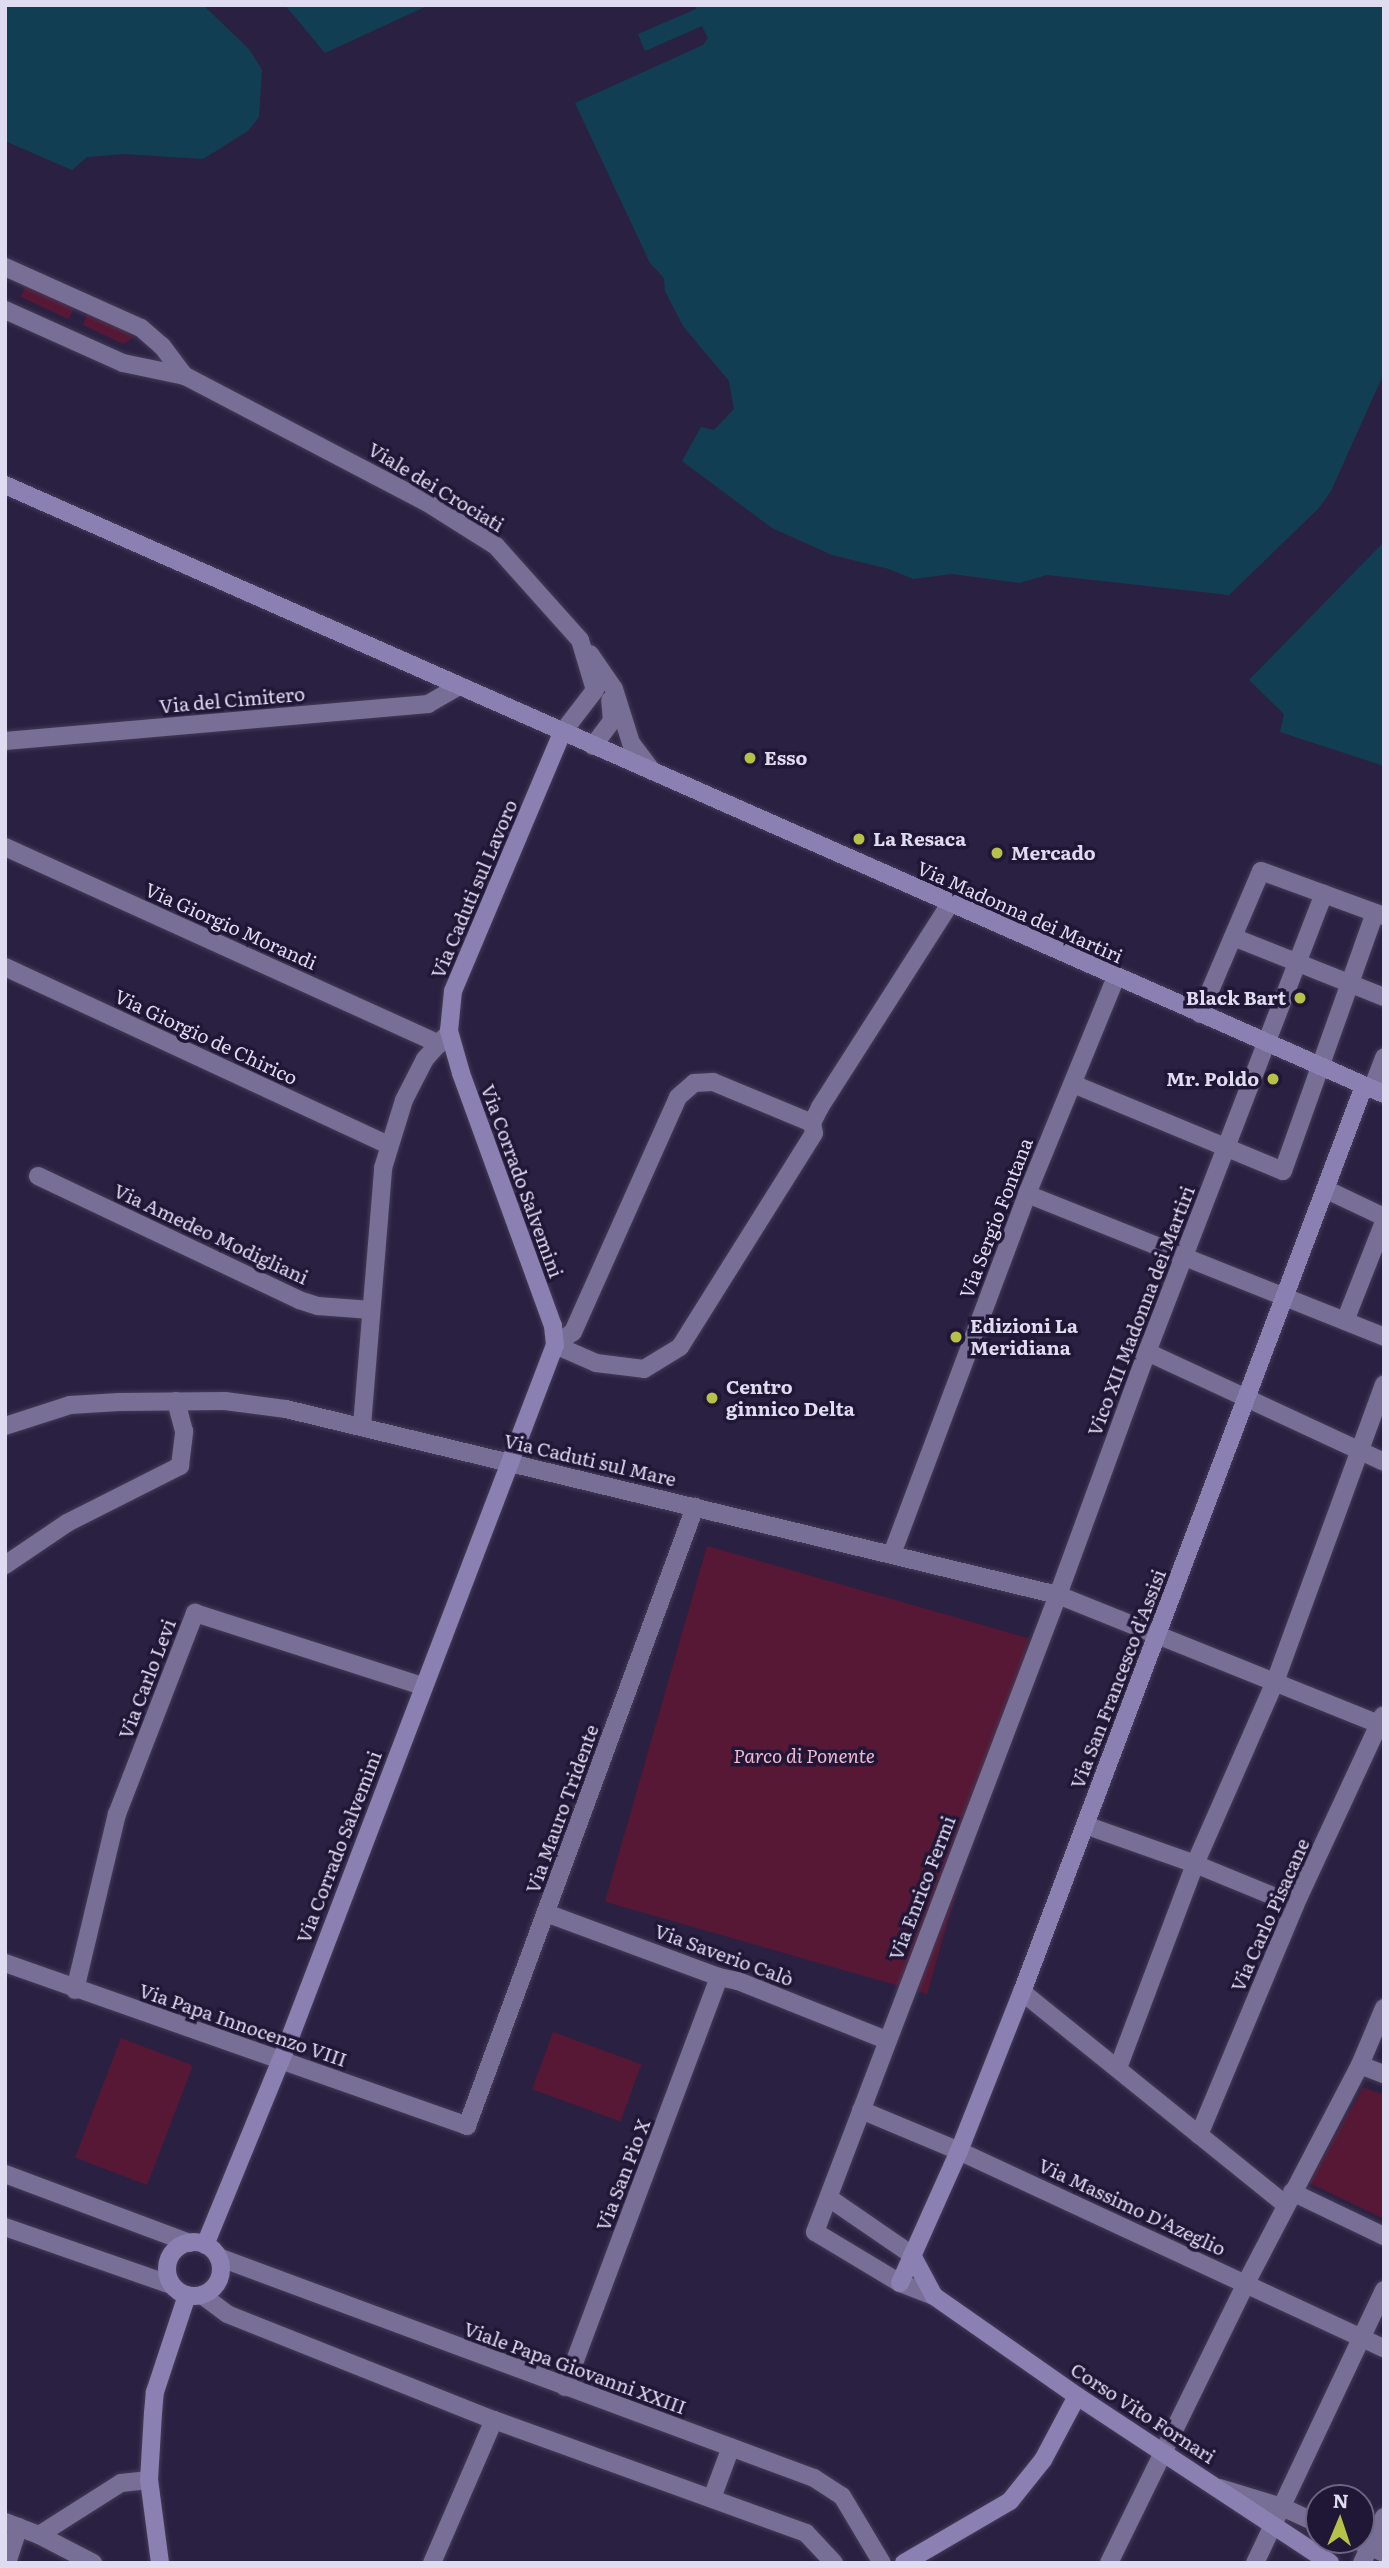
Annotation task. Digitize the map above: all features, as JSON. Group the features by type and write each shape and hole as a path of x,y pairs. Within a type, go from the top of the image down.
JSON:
{"street":[{"name":"Viale dei Crociati","path":"5,267 141,328 162,346 185,376"},
{"name":"Viale dei Crociati","path":"5,310 123,363 185,376 402,489 496,546 580,640 596,690 562,733"},
{"name":"Via Madonna dei Martiri","path":"5,485 1373,1090"},
{"path":"580,640 609,682 631,743 652,771"},
{"path":"593,746 612,721 609,682"},
{"name":"Via del Cimitero","path":"5,741 428,704 458,687"},
{"name":"Via Caduti sul Lavoro","path":"444,1038 453,991 562,733"},
{"name":"Via Giorgio Morandi","path":"5,847 444,1038"},
{"path":"1073,1084 1283,1171 1349,984 1379,915 1261,871 1200,1014"},
{"name":"Vico XII Madonna dei Martiri","path":"1058,1595 1147,1352 1324,894"},
{"path":"555,1345 596,1363 643,1369 680,1347 814,1133 812,1123 950,905"},
{"path":"1233,937 1384,997"},
{"name":"Via Giorgio de Chirico","path":"5,967 389,1145"},
{"name":"Via Sergio Fontana","path":"892,1554 1027,1194 1116,977"},
{"path":"362,1426 375,1231 383,1168 404,1100 425,1059 444,1038"},
{"name":"Via Corrado Salvemini","path":"197,2244 281,2060 422,1686 555,1345 553,1325 461,1073 444,1038"},
{"path":"1373,1090 1384,1057"},
{"path":"555,1345 573,1332 678,1097 694,1083 713,1082 812,1123"},
{"name":"Via San Francesco d'Assisi","path":"900,2283 959,2151 1022,1992 1325,1189 1373,1090"},
{"name":"Via Amedeo Modigliani","path":"38,1176 299,1300 317,1306 371,1310"},
{"path":"1325,1189 1384,1219 1345,1321"},
{"path":"1027,1194 1186,1255 1384,1338"},
{"path":"1147,1352 1247,1396 1384,1462"},
{"path":"1118,2068 1195,1864 1275,1682 1357,1450 1384,1384"},
{"path":"5,1565 67,1523 180,1466 184,1431 176,1401"},
{"name":"Via Caduti sul Mare","path":"5,1426 70,1405 176,1401 263,1405 362,1426 1058,1595 1382,1722"},
{"name":"Via Mauro Tridente","path":"467,2126 695,1507"},
{"name":"Via Enrico Fermi","path":"815,2232 1058,1595"},
{"name":"Via Carlo Levi","path":"75,1990 117,1814 195,1613 422,1686"},
{"name":"Via Carlo Pisacane","path":"1199,2135 1295,1905 1382,1722"},
{"path":"1084,1825 1195,1864 1295,1905"},
{"name":"Via Saverio Calò","path":"546,1913 719,1977 738,1981 886,2040"},
{"name":"Via Papa Innocenzo VIII","path":"5,1963 75,1990 467,2126"},
{"name":"Via San Pio X","path":"565,2387 719,1977"},
{"path":"1022,1992 1199,2135 1289,2198 1384,2236"},
{"path":"1109,2563 1246,2283 1360,2064 1384,2008"},
{"path":"1360,2064 1384,2074"},
{"name":"Via Massimo D'Azeglio","path":"861,2109 959,2151 1384,2348"},
{"name":"Viale Papa Giovanni XXIII","path":"5,2174 197,2244 218,2258 814,2477 842,2496 882,2563"},
{"name":"Corso Vito Fornari","path":"829,2198 912,2255 934,2296"},
{"path":"5,2227 187,2292 227,2314 494,2420 806,2533 834,2563"},
{"name":"Corso Vito Fornari","path":"815,2232 900,2283 934,2296 1077,2396 1220,2488 1278,2515 1330,2563"},
{"path":"187,2292 168,2277 169,2259 182,2246 197,2244"},
{"path":"187,2292 219,2280 218,2258"},
{"path":"1255,2563 1384,2290"},
{"path":"160,2563 149,2480 155,2392 187,2292"},
{"path":"904,2563 1010,2501 1042,2460 1077,2396"},
{"path":"432,2563 494,2420"},
{"path":"712,2498 731,2447"},
{"path":"39,2535 121,2483 149,2480"},
{"path":"1278,2515 1305,2521"},
{"path":"1375,2536 1384,2517"},
{"path":"7,2563 12,2524 93,2563"}],"green space":[{"path":"26,285 74,307 69,319 21,297"},
{"path":"87,313 123,328 133,338 123,344 83,325"},
{"name":"Parco di Ponente","path":"707,1546 1029,1638 927,1994 605,1902"},
{"path":"553,2032 641,2064 620,2121 532,2089"},
{"path":"121,2038 193,2066 147,2185 75,2157"},
{"path":"1363,2087 1384,2095 1384,2219 1309,2183"}],"water":[{"path":"5,5 203,5 249,49 262,70 259,117 248,131 203,159 124,154 87,157 72,170 5,141"},
{"path":"285,5 429,5 325,53"},
{"path":"696,5 1384,5 1384,373 1331,491 1319,508 1229,595 1047,575 1019,583 952,574 913,579 889,569 832,555 772,528 682,461 701,427 714,430 734,409 729,381 683,326 665,291 664,278 650,263 575,103 703,45 708,38 702,26 645,51 638,34 696,9"},
{"path":"1384,542 1384,766 1280,732 1284,714 1249,680"}],"place":[{"name":"Esso","path":"750,758"},
{"name":"La Resaca","path":"859,839"},
{"name":"Mercado","path":"997,853"},
{"name":"Black Bart","path":"1300,998"},
{"name":"Mr. Poldo","path":"1273,1079"},
{"name":"Edizioni La Meridiana","path":"956,1337"},
{"name":"Centro ginnico Delta","path":"712,1398"}]}
